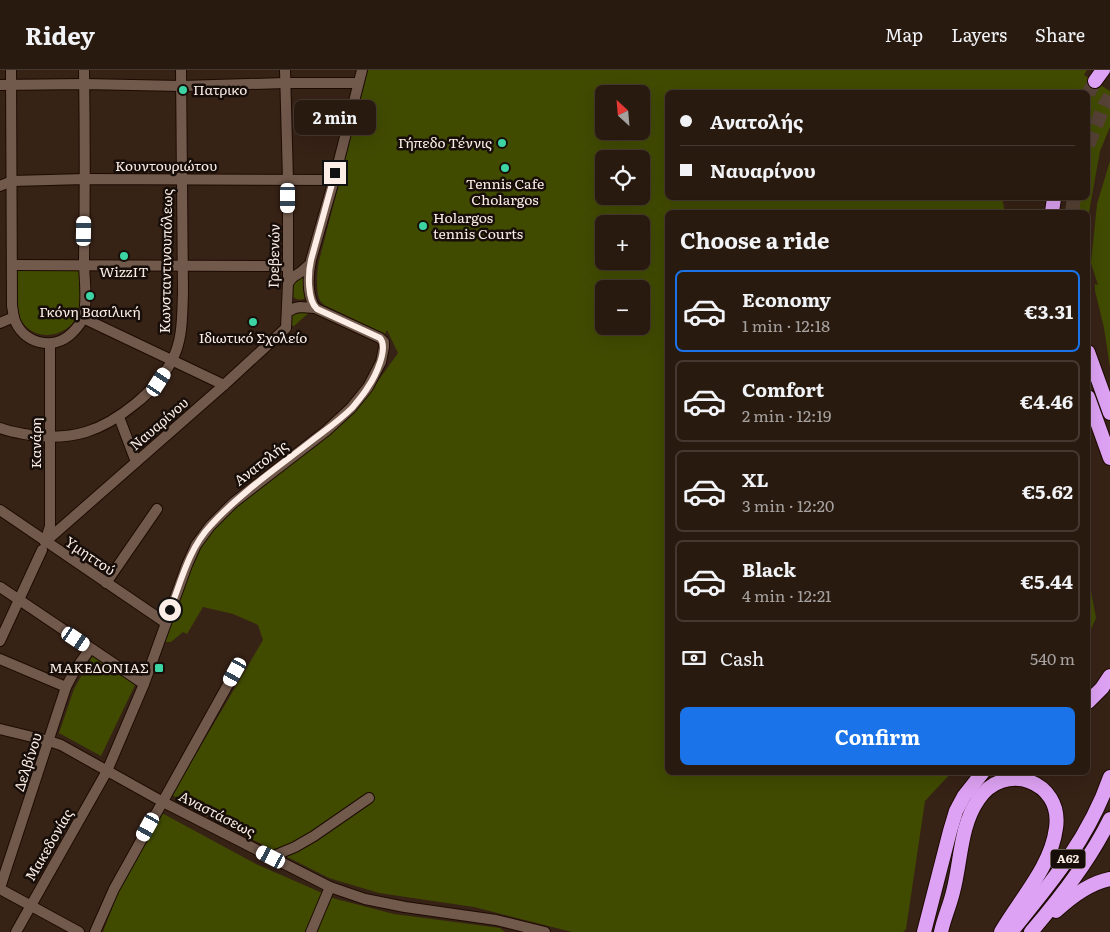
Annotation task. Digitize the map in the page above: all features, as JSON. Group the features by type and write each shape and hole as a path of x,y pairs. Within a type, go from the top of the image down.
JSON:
{"highway":[{"path":"1090,358 1110,413"},
{"path":"1090,403 1110,458"},
{"path":"1090,700 1102,688 1110,676"},
{"path":"924,932 956,811 964,796 981,775"},
{"name":"Α62","path":"1011,932 1043,893 1080,840 1100,802 1110,776"},
{"path":"941,932 954,892 968,818 982,794 1002,780 1012,778 1021,779 1040,786 1054,804 1057,816 1053,841 1045,864 1001,932"},
{"name":"Α62","path":"1031,932 1075,876 1094,848 1110,818"},
{"path":"1037,932 1059,908 1082,890 1093,884 1110,879"}],"street":[{"path":"11,70 5,85 12,180 12,306 17,324 30,338 38,342 50,344 69,336 77,328 83,318 85,305 84,70"},
{"name":"Κωνσταντινουπόλεως","path":"0,428 9,432 50,437 75,435 96,429 119,417 144,397 159,382 172,360 178,345 182,323 181,70"},
{"name":"Γρεβενών","path":"285,70 288,180 287,323"},
{"path":"315,308 311,298 310,264 362,70"},
{"path":"5,85 181,86 358,83"},
{"name":"Κουντουριώτου","path":"0,186 12,180 334,180"},
{"path":"12,265 182,266 288,274 294,277 310,264"},
{"path":"288,296 294,302 303,302 311,298"},
{"name":"Ανατολής","path":"107,771 144,684 196,545 210,526 233,503 326,431 351,408 368,387 381,362 384,342 380,338 315,308 300,307 287,312"},
{"path":"0,323 14,317"},
{"path":"83,318 224,385"},
{"name":"Ναυαρίνου","path":"44,546 284,330 287,323"},
{"name":"Κανάρη","path":"44,546 50,526 50,344"},
{"path":"119,417 136,462"},
{"path":"106,583 157,509"},
{"name":"Υμηττού","path":"0,510 44,546 106,583 166,623"},
{"path":"0,641 44,546"},
{"path":"0,588 144,684"},
{"name":"Δελβίνου","path":"0,889 66,687 90,649"},
{"path":"0,660 66,687"},
{"path":"95,932 114,889 235,672"},
{"name":"Αναστάσεως","path":"0,729 61,745 163,802 330,887 373,901 496,920 545,932"},
{"name":"Μακεδονίας","path":"16,932 107,771"},
{"path":"271,857 314,836 369,798"},
{"path":"311,932 330,887"},
{"path":"0,889 79,932"}],"green space":[{"path":"368,70 1087,70 1084,75 1110,91 1110,127 1100,151 1089,210 1066,210 1067,200 1090,200 1090,90 665,90 665,200 1002,200 1005,210 665,210 665,775 949,775 925,801 906,929 903,932 572,932 474,907 379,893 329,878 226,826 172,795 263,640 258,625 233,614 203,607 187,634 183,632 171,642 165,642 188,567 208,532 235,505 373,388 398,353 387,330 385,334 324,305 320,301 317,285 319,261"},
{"path":"1110,161 1110,367 1104,328 1095,291 1095,284 1098,285 1091,263 1097,204"},
{"path":"79,270 80,309 68,328 60,332 43,335 27,328 21,320 17,309 17,271"},
{"path":"305,271 308,297 297,299 290,295 291,283"},
{"path":"311,311 294,326 290,325 290,315 295,312"},
{"path":"1090,586 1096,618 1090,632"},
{"path":"93,655 135,685 101,756 59,733 74,689"},
{"path":"160,812 256,864 336,899 394,914 500,928 505,932 103,932 119,890"}],"tunnel":[{"path":"1090,90 1095,81"},
{"path":"1090,140 1110,96"},
{"path":"1072,210 1074,200"}],"place":[{"name":"Πατρικο","path":"183,90"},
{"name":"Γήπεδο Τέννις","path":"502,143"},
{"name":"Tennis Cafe Cholargos","path":"505,168"},
{"name":"Holargos tennis Courts","path":"423,226"},
{"name":"WizzIT","path":"124,256"},
{"name":"Γκόνη Βασιλική","path":"90,296"},
{"name":"Ιδιωτικό Σχολείο","path":"253,322"},
{"name":"ΜΑΚΕΔΟΝΙΑΣ","path":"159,668"}],"route":[{"path":"170,610 196,545 210,526 233,503 326,431 351,408 368,387 381,362 384,342 380,338 315,308 312,303 310,284 311,260 335,173"}]}
